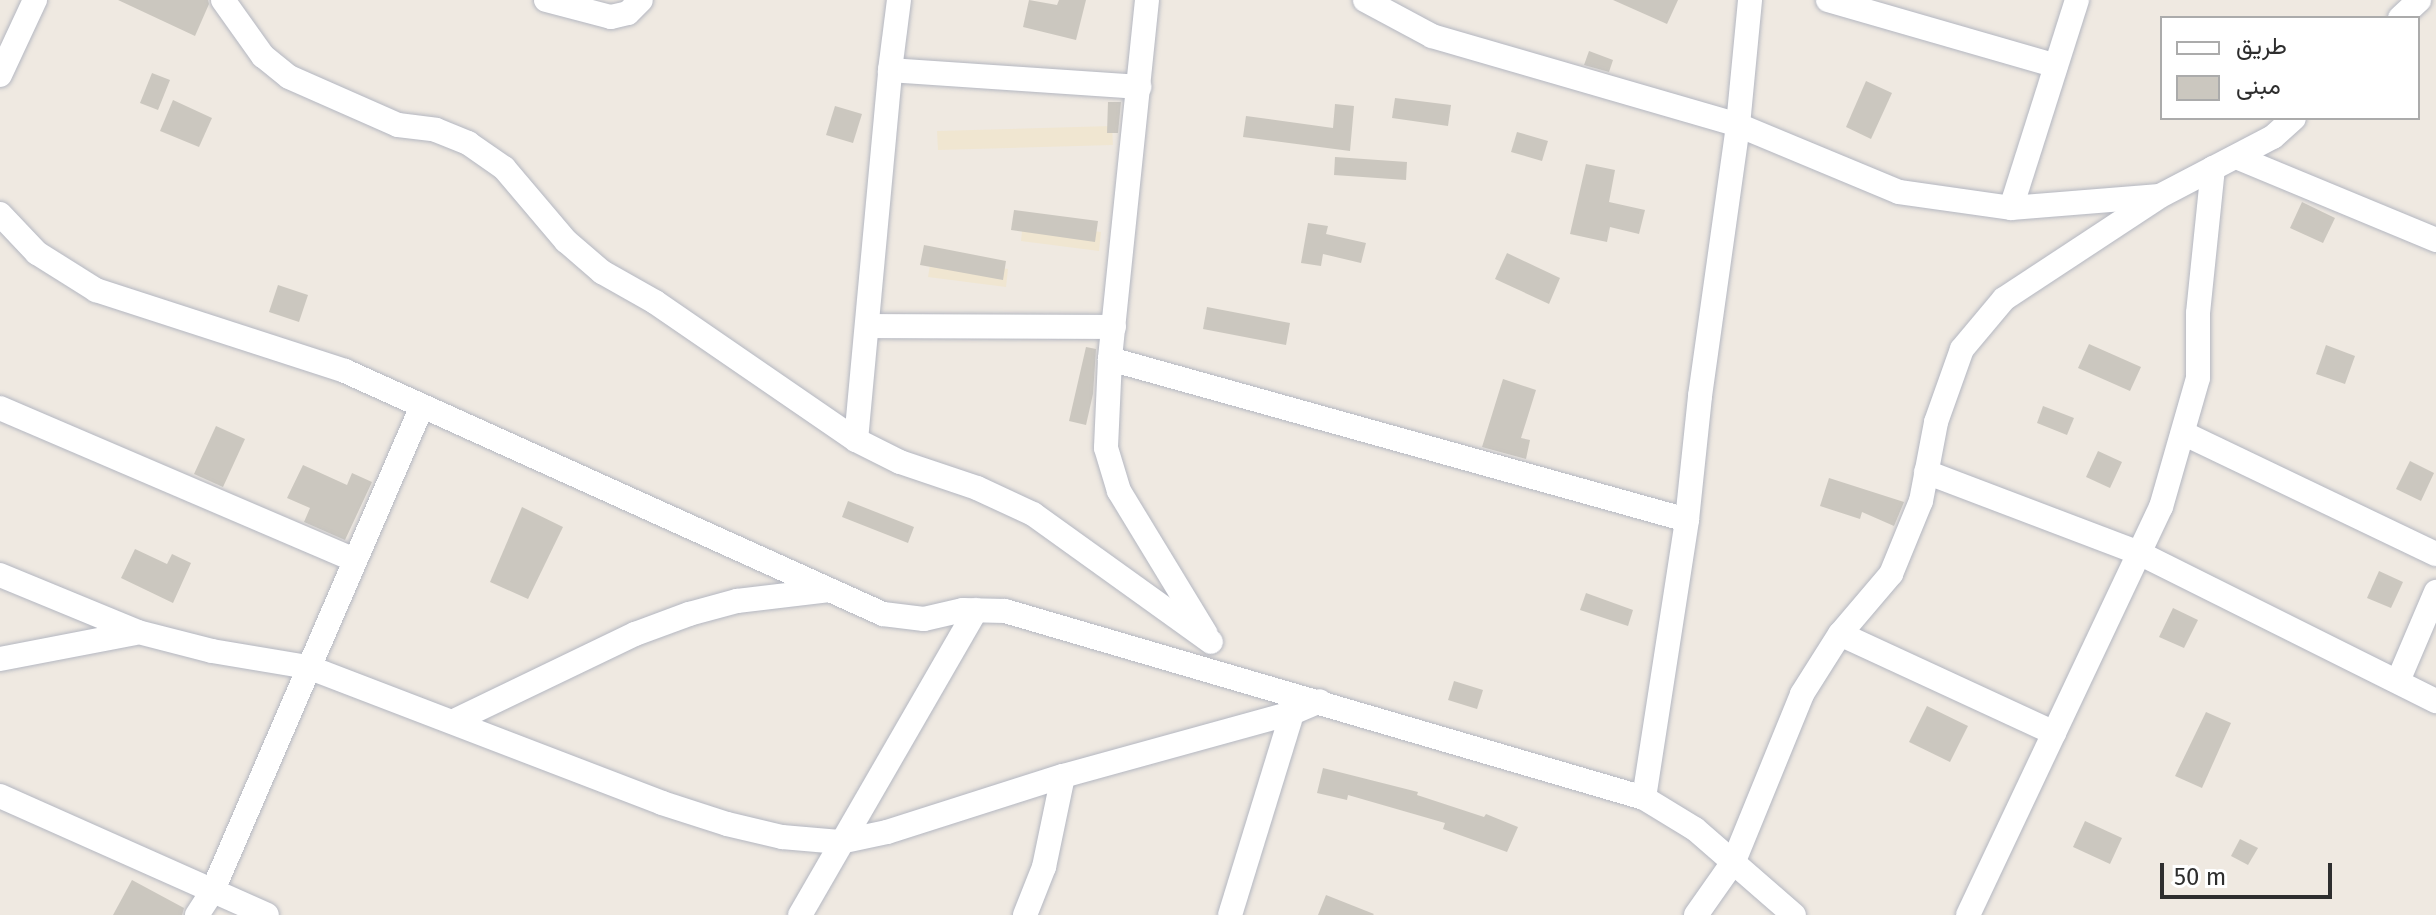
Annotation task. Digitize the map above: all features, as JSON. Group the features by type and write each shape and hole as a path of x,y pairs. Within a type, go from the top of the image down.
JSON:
{"street":[{"path":"0,75 35,0"},
{"path":"223,0 263,56 289,77 398,125 436,130 468,143 504,168 566,241 602,272 655,302 856,440 900,462 977,488 1033,514 1211,642"},
{"path":"546,0 611,17 628,13 641,0"},
{"path":"856,440 899,0"},
{"path":"1147,0 1110,359 1106,448 1119,491 1211,642 1235,675"},
{"path":"1365,0 1432,36 1738,125 1899,192 2011,208 2160,196"},
{"path":"1644,798 1687,520 1700,396 1738,125 1750,0"},
{"path":"1828,0 2056,66"},
{"path":"2011,208 2077,0"},
{"path":"2402,16 2419,0"},
{"path":"890,70 1139,87"},
{"path":"1696,915 1734,861 1802,694 1840,634 1891,574 1921,501 1936,422 1962,349 2004,299 2160,196 2273,137 2292,120"},
{"path":"2236,157 2436,240"},
{"path":"1968,915 2161,507 2198,378 2198,313 2213,168"},
{"path":"0,214 37,253 96,290 345,371 883,614 924,619 976,610 1005,611 1235,675 1644,798 1695,829 1794,915"},
{"path":"867,326 1114,327"},
{"path":"1110,359 1687,520"},
{"path":"197,915 213,890 422,406"},
{"path":"0,408 355,560"},
{"path":"2183,433 2436,554"},
{"path":"1926,472 2139,553 2436,701"},
{"path":"0,575 138,632 212,651 308,667 727,824 782,837 840,842 887,832 1063,776 1292,713 1320,701"},
{"path":"454,721 635,634 689,614 737,601 829,590"},
{"path":"2398,681 2436,592"},
{"path":"800,915 976,610"},
{"path":"0,659 138,632"},
{"path":"1840,634 2054,733"},
{"path":"1230,915 1292,713"},
{"path":"1025,915 1044,867 1063,776"},
{"path":"0,796 267,915"}],"shaded area":[{"path":"1112,126 1113,145 938,150 937,131"},
{"path":"1023,222 1101,232 1099,251 1021,241"},
{"path":"931,259 1008,269 1006,287 928,277"}],"building":[{"path":"118,0 208,0 209,4 195,36"},
{"path":"1029,0 1057,5 1059,0 1086,0 1076,40 1023,27"},
{"path":"1613,0 1678,0 1667,24"},
{"path":"1589,51 1613,60 1609,72 1584,65"},
{"path":"152,73 170,80 158,110 140,103"},
{"path":"1866,81 1892,93 1871,139 1846,127"},
{"path":"1395,98 1451,105 1448,126 1392,118"},
{"path":"173,100 212,118 199,147 160,131"},
{"path":"1108,102 1121,102 1118,133 1107,133"},
{"path":"1335,104 1354,106 1350,151 1243,137 1246,116 1333,128"},
{"path":"835,106 862,114 853,143 826,135"},
{"path":"1517,132 1548,141 1542,161 1511,152"},
{"path":"1335,157 1407,162 1406,180 1334,175"},
{"path":"1586,164 1615,170 1609,202 1645,210 1639,234 1610,227 1607,242 1570,234"},
{"path":"2302,202 2335,218 2323,243 2290,228"},
{"path":"1014,210 1098,221 1095,242 1011,230"},
{"path":"1308,223 1328,226 1326,234 1366,243 1361,263 1323,254 1321,266 1301,263"},
{"path":"924,245 1006,261 1003,280 920,265"},
{"path":"1507,253 1560,278 1549,304 1495,279"},
{"path":"278,285 308,295 299,322 269,312"},
{"path":"1207,307 1290,323 1286,345 1203,329"},
{"path":"2089,344 2141,367 2130,391 2078,368"},
{"path":"2326,345 2355,356 2345,384 2316,374"},
{"path":"1086,347 1096,349 1093,394 1086,425 1069,421"},
{"path":"1503,379 1536,390 1521,438 1530,440 1526,459 1482,447"},
{"path":"2043,406 2074,418 2067,435 2037,423"},
{"path":"216,426 245,439 223,487 194,474"},
{"path":"2098,451 2122,462 2110,488 2086,477"},
{"path":"2410,461 2434,473 2421,501 2396,489"},
{"path":"303,465 347,485 352,473 372,482 345,540 304,522 310,508 287,498"},
{"path":"1829,478 1904,502 1894,526 1862,512 1860,519 1820,506"},
{"path":"848,501 914,527 908,543 842,517"},
{"path":"522,507 563,527 528,599 490,582"},
{"path":"135,549 167,564 172,554 191,563 173,603 121,578"},
{"path":"2379,571 2403,582 2391,608 2367,598"},
{"path":"1586,593 1633,610 1628,626 1580,610"},
{"path":"2173,608 2198,620 2184,648 2159,637"},
{"path":"1454,681 1483,690 1477,709 1448,700"},
{"path":"1927,706 1968,726 1950,762 1909,742"},
{"path":"2206,712 2231,723 2202,788 2175,776"},
{"path":"1323,768 1418,792 1417,795 1484,817 1486,814 1518,827 1507,852 1443,829 1445,823 1348,795 1347,800 1317,793"},
{"path":"2085,821 2122,838 2110,864 2073,847"},
{"path":"2240,839 2258,848 2248,865 2231,856"},
{"path":"132,880 184,908 182,915 113,915"},
{"path":"1326,895 1374,914 1318,915"}]}
